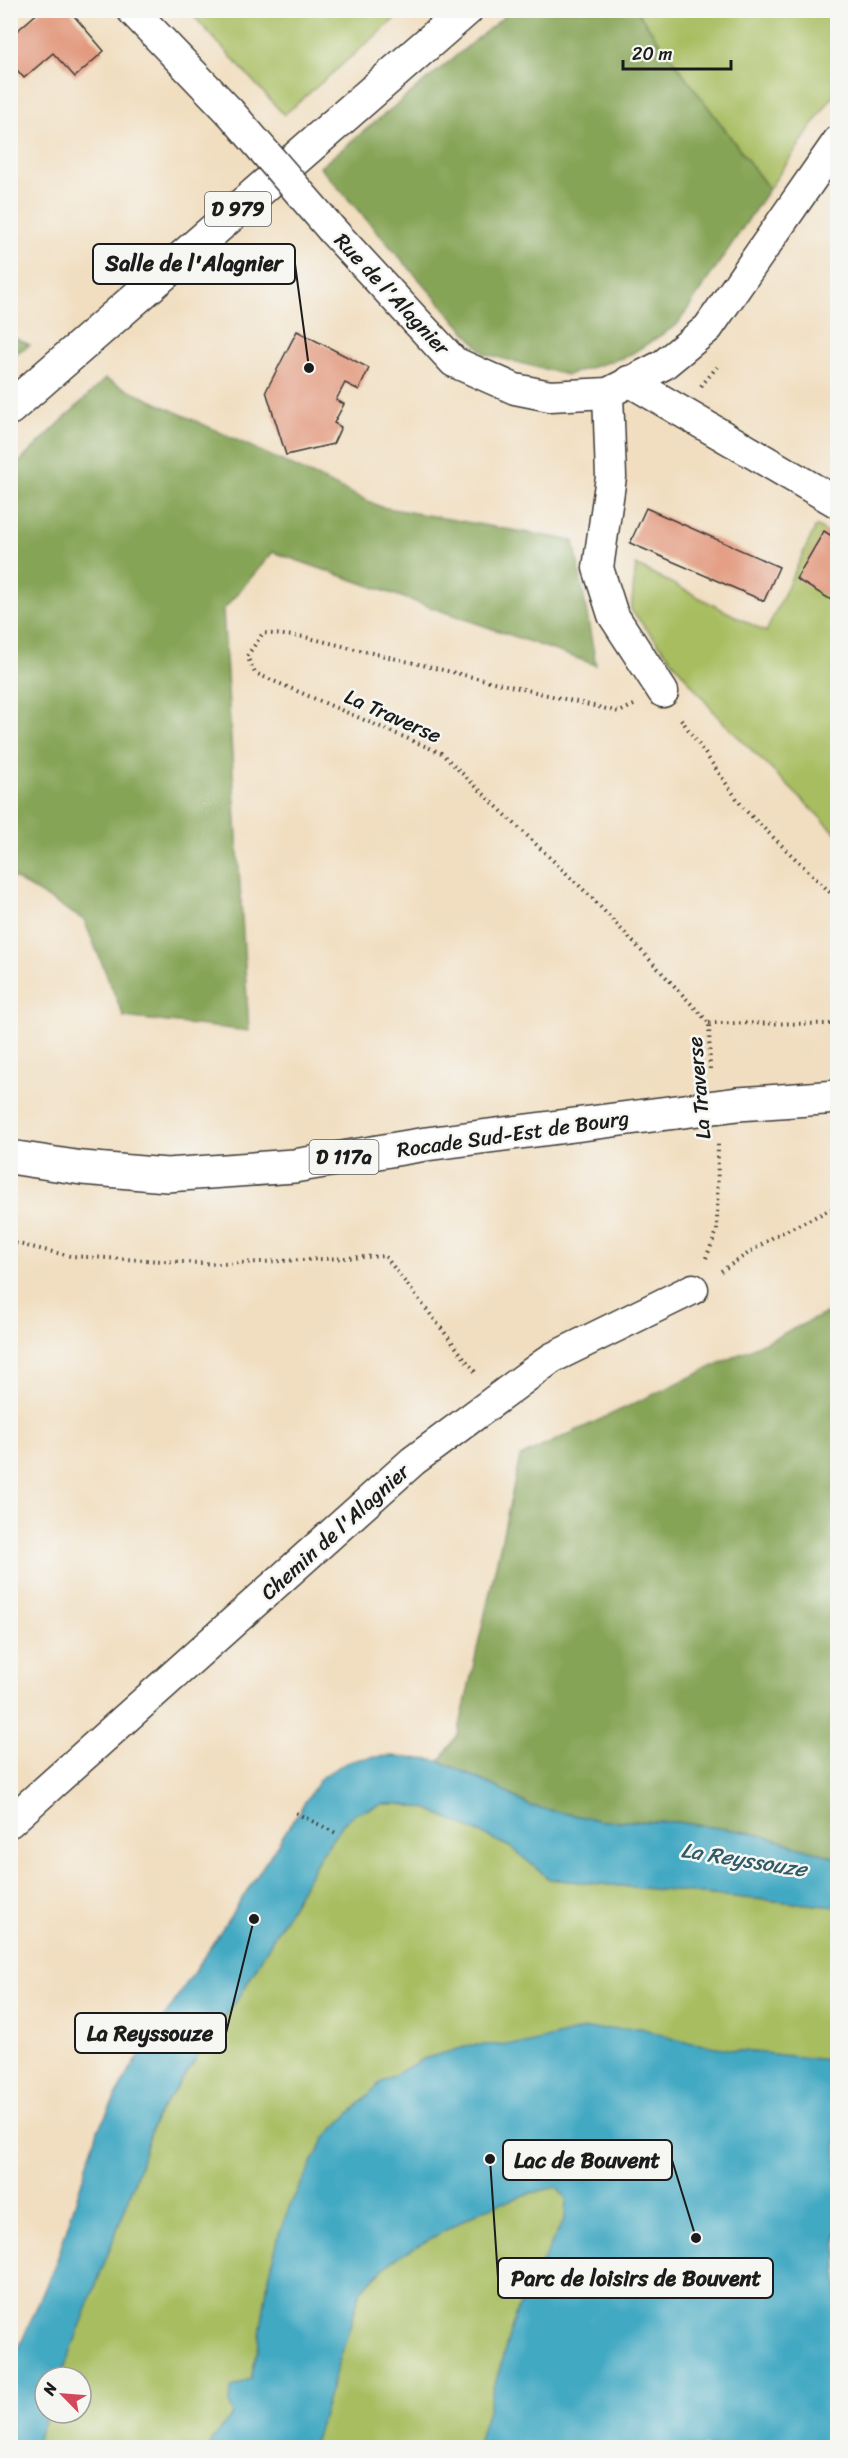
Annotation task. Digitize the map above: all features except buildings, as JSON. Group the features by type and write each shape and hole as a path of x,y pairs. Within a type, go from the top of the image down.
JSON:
{"main road":[{"name":"D 979","path":"10,408 466,10"},
{"name":"Rocade Sud-Est de Bourg","path":"10,1157 82,1168 178,1174 294,1166 426,1144 738,1104 837,1097"}],"street":[{"name":"Rue de l'Alagnier","path":"132,10 230,112 332,230 454,362 515,389 539,394 550,396 619,387 663,365 708,328 837,141"},
{"path":"663,692 613,615 598,568 611,477 619,387 837,503"},
{"name":"Chemin de l'Alagnier","path":"10,1822 413,1461 552,1358 693,1289"}],"path":[{"name":"La Traverse","path":"663,692 619,712 305,637 263,633 247,656 255,673 441,753 592,898 709,1023 711,1080"},
{"path":"663,692 744,809 837,900"},
{"path":"709,1023 837,1024"},
{"name":"La Traverse","path":"693,1289 717,1231 718,1139"},
{"path":"693,1289 775,1236 837,1206"},
{"path":"10,1242 70,1256 219,1264 385,1256 496,1399"},
{"path":"296,1813 336,1833"}],"green space":[{"path":"636,10 769,189 677,325 628,356 567,375 485,354 320,167 511,11"},
{"path":"189,11 404,11 284,115"},
{"path":"636,11 837,11 837,90 769,189"},
{"path":"11,336 30,345 11,356"},
{"path":"105,379 381,507 574,541 596,665 273,552 223,610 249,1031 124,1017 84,920 11,876 11,470"},
{"path":"816,526 837,539 837,834 718,717 631,610 636,565 766,632"},
{"path":"837,1310 837,1858 753,1833 675,1822 602,1821 530,1806 440,1761 458,1735 520,1457"},
{"path":"383,1804 401,1804 428,1809 512,1848 549,1879 837,1907 837,2447 34,2448 43,2425 93,2425 93,2365 65,2365 128,2201 156,2117 241,1994 321,1855 343,1824 354,1814"}],"water":[{"path":"393,1756 440,1761 530,1806 602,1821 675,1822 753,1833 830,1856 837,1859 837,1907 549,1879 512,1848 428,1809 401,1804 383,1804 354,1814 343,1824 321,1855 241,1994 156,2117 128,2201 66,2365 33,2365 33,2425 42,2425 34,2447 11,2447 11,2366 56,2263 98,2130 130,2070 320,1779 346,1763 372,1757"},
{"path":"641,2028 681,2041 735,2050 837,2061 837,2447 477,2447 515,2315 565,2217 566,2198 557,2187 531,2193 482,2210 394,2259 361,2290 313,2447 210,2447 212,2440 233,2414 230,2405 231,2388 251,2378 268,2281 279,2234 289,2207 325,2138 380,2083 423,2059 472,2045 526,2044 584,2029"}],"place":[{"name":"Salle de l'Alagnier","path":"309,368"},
{"name":"La Reyssouze","path":"254,1919"},
{"name":"Parc de loisirs de Bouvent","path":"490,2159"},
{"name":"Lac de Bouvent","path":"696,2238"}]}
